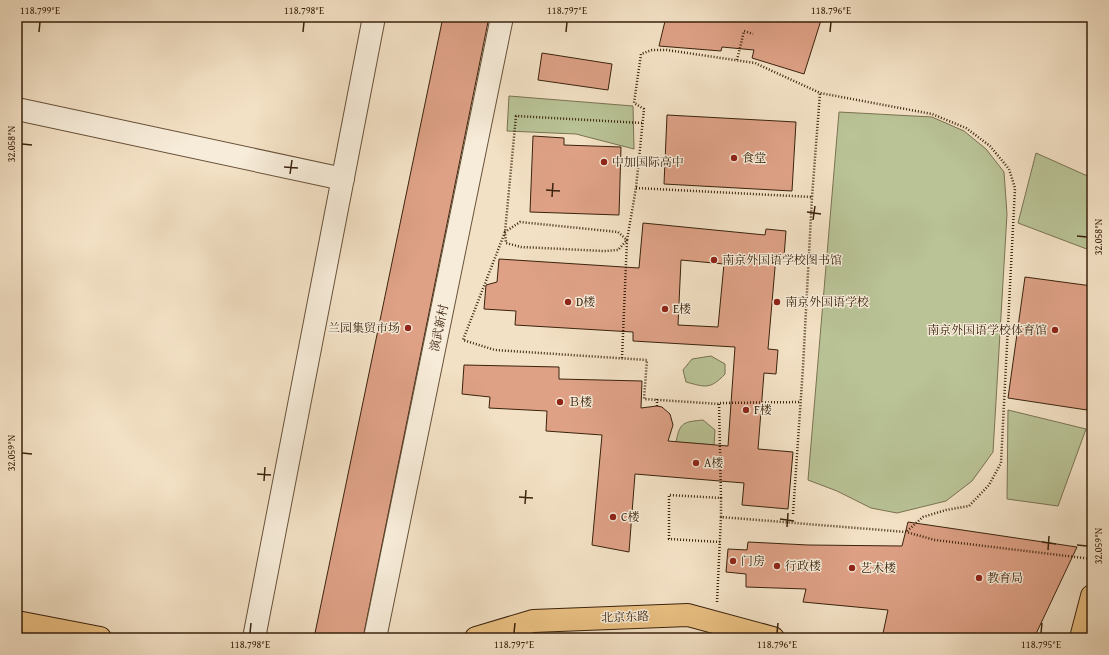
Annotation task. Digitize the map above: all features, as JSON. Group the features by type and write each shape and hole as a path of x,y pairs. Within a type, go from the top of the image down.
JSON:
{"main road":[{"path":"1081,638 1092,596"},
{"name":"北京东路","path":"476,638 533,621 688,615 773,638"},
{"path":"17,622 100,638"}],"street":[{"path":"254,638 374,17"},
{"name":"演武新村","path":"375,638 502,17"},
{"path":"17,109 343,179"}],"path":[{"path":"737,60 744,31 753,34"},
{"path":"622,358 627,240 636,188 644,109 634,103 641,54 652,50 667,50 755,63 820,93 932,114 966,128 990,146 1009,169 1015,188 1001,463 989,485 968,506 946,510 923,517 906,532"},
{"path":"794,514 812,197 820,93"},
{"path":"627,240 618,250 522,247 506,243 505,232 516,116 642,123"},
{"path":"636,188 812,197"},
{"path":"627,240 618,232 520,222 505,232 463,340 495,350 647,360 644,399 720,404 801,402"},
{"path":"657,399 657,406"},
{"path":"716,622 721,517 720,404"},
{"path":"720,542 669,539 670,495 721,498"},
{"path":"721,517 906,532 935,540 1092,559"}],"green space":[{"path":"509,96 633,106 634,149 576,134 507,131"},
{"path":"839,112 932,117 964,131 986,149 1004,172 1007,214 993,452 972,481 946,501 897,513 871,508 837,491 808,480"},
{"path":"1036,153 1092,178 1092,251 1018,223"},
{"path":"711,356 725,364 725,374 715,383 707,386 686,382 683,370 692,359"},
{"path":"1008,410 1086,429 1058,506 1007,499"},
{"path":"703,420 715,430 714,445 676,442 679,430 684,424 691,421"}],"building":[{"name":"兰园集贸市场","path":"443,17 489,17 363,638 314,638"},
{"path":"666,17 822,17 804,74 752,58 754,50 722,47 721,51 659,46"},
{"path":"542,53 612,64 608,90 538,80"},
{"path":"667,115 796,122 792,191 664,184"},
{"name":"中加国际高中","path":"533,136 564,138 564,145 621,147 619,215 530,212"},
{"path":"643,223 765,235 766,229 786,231 784,257 776,256 768,349 778,350 776,374 764,373 758,449 793,452 788,509 742,505 744,483 635,474 629,552 592,545 602,435 546,431 547,411 489,408 490,397 462,394 464,365 559,367 559,379 642,381 641,408 657,406 662,407 670,414 673,425 668,441 728,446 735,347 633,341 633,332 515,325 516,311 484,309 486,285 497,282 499,259 639,268","holes":["681,260 724,264 718,327 678,325"]},
{"name":"南京外国语学校体育馆","path":"1025,277 1092,286 1092,374 1087,410 1008,398"},
{"name":"教育局","path":"908,522 1077,547 1034,638 882,638 888,610 803,602 806,589 746,587 746,574 726,572 728,549 747,550 748,542 808,545 902,546"}],"place":[{"name":"食堂","path":"734,158"},
{"name":"中加国际高中","path":"604,162"},
{"name":"南京外国语学校图书馆","path":"714,260"},
{"name":"D楼","path":"568,302"},
{"name":"南京外国语学校","path":"777,302"},
{"name":"E楼","path":"665,309"},
{"name":"兰园集贸市场","path":"408,328"},
{"name":"南京外国语学校体育馆","path":"1055,330"},
{"name":"Ｂ楼","path":"560,402"},
{"name":"F楼","path":"746,410"},
{"name":"A楼","path":"696,463"},
{"name":"C楼","path":"613,517"},
{"name":"门房","path":"733,561"},
{"name":"行政楼","path":"777,566"},
{"name":"艺术楼","path":"852,568"},
{"name":"教育局","path":"979,578"}]}
